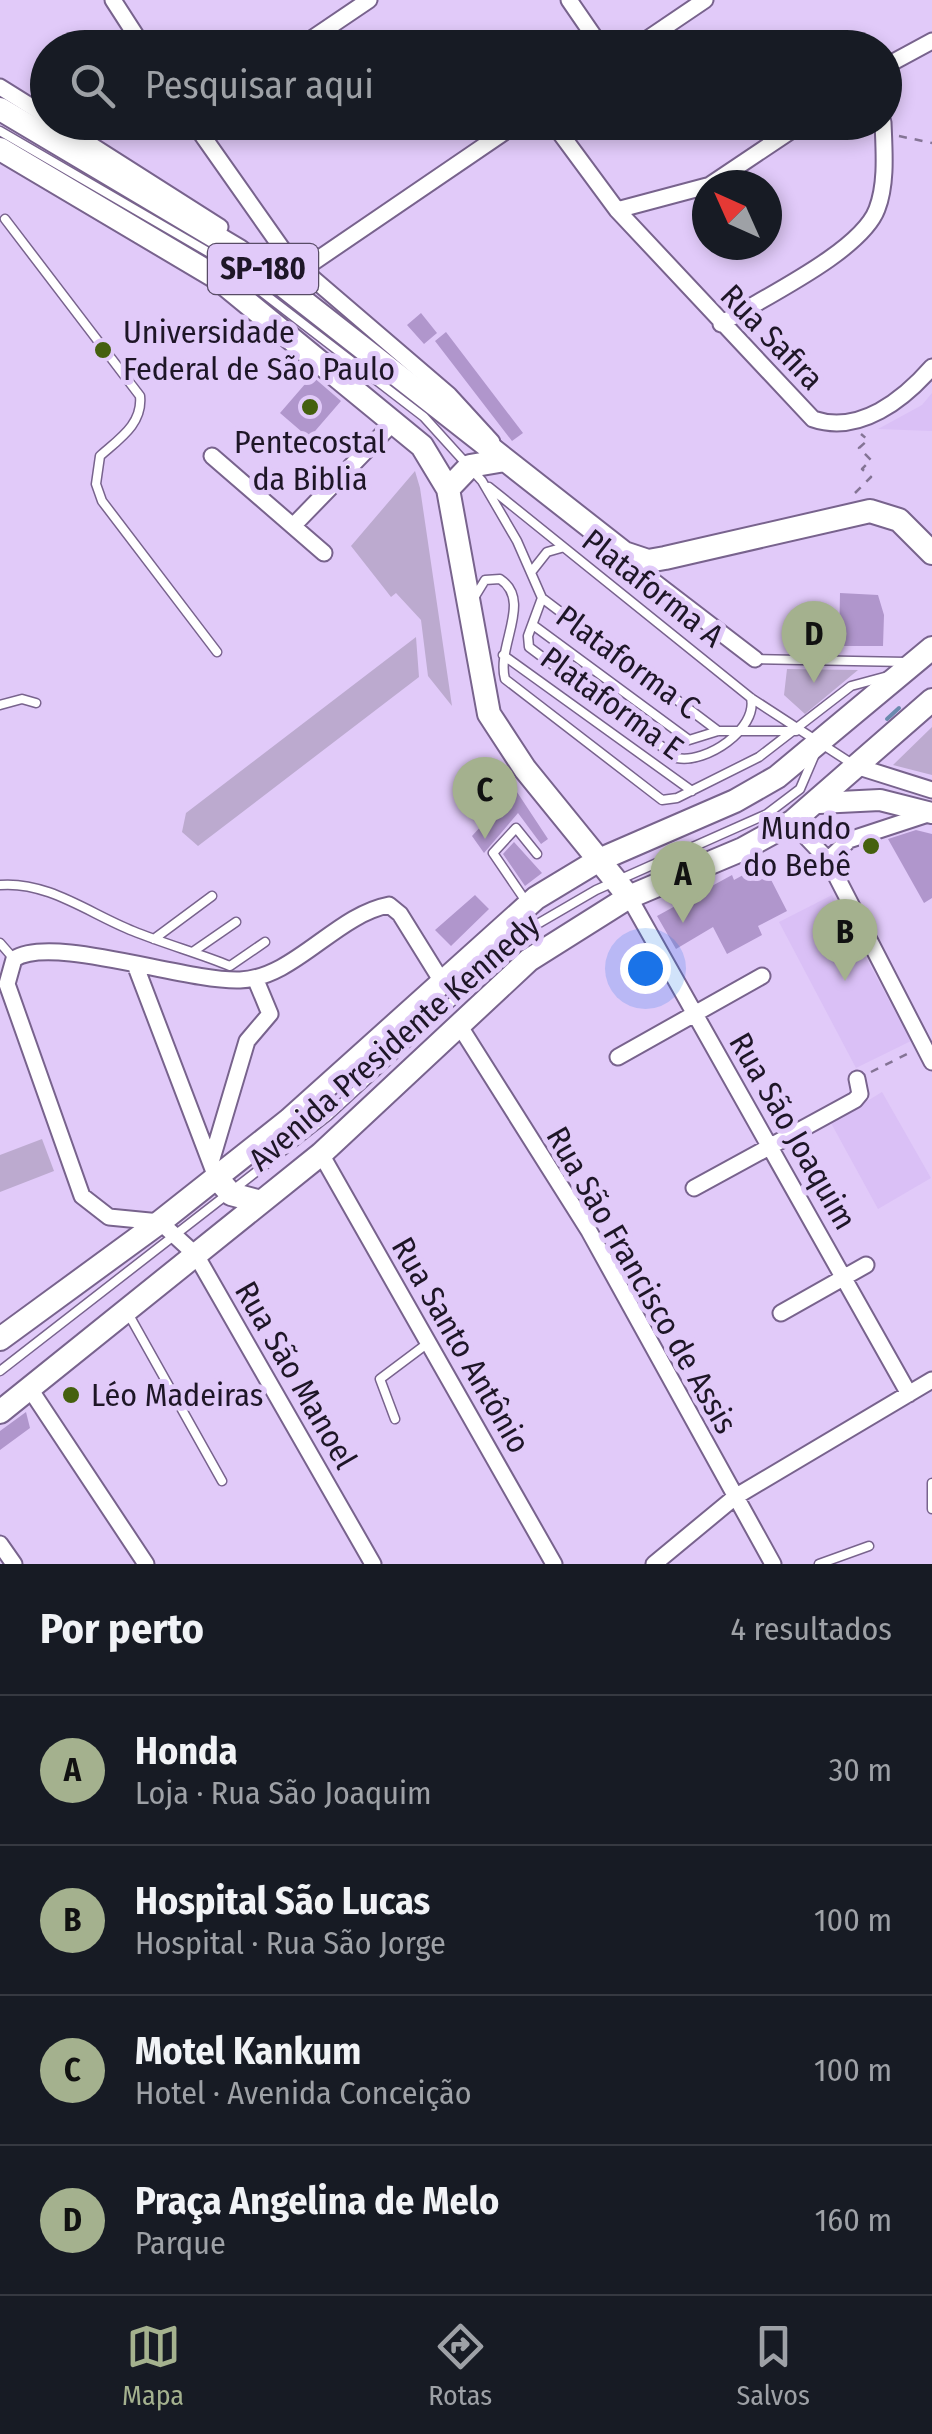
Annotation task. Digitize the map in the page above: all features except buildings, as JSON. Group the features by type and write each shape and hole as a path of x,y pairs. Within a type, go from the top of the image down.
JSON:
{"main road":[{"name":"SP-180","path":"0,109 30,126"},
{"name":"SP-180","path":"54,140 294,278 562,506 624,553 648,561"},
{"name":"SP-180","path":"0,149 216,277 393,423"},
{"path":"393,423 417,430 466,477"},
{"path":"466,477 502,457"},
{"path":"466,477 470,618 481,686 500,736 623,888"},
{"path":"648,561 857,503 898,520 932,552"},
{"name":"Avenida Presidente Kennedy","path":"0,1339 168,1229 219,1178 348,1070 441,980 528,904 599,860 734,802 818,746 917,661"},
{"name":"Avenida Presidente Kennedy","path":"0,1412 321,1154 529,960 623,888 743,849 792,822 819,803 932,700"},
{"path":"819,803 880,800 931,813"},
{"path":"219,1178 260,1202"}],"street":[{"path":"113,0 132,30"},
{"path":"319,30 347,6 369,0"},
{"path":"569,0 590,30"},
{"path":"661,30 705,0"},
{"path":"902,57 932,41"},
{"path":"0,87 30,106"},
{"path":"84,140 294,278"},
{"path":"204,140 267,230 294,278"},
{"path":"294,278 494,140"},
{"name":"Rua Safira","path":"565,140 617,210 813,419 854,419"},
{"path":"732,170 777,140"},
{"path":"720,324 838,251 870,222 881,195 883,140"},
{"path":"617,210 692,190"},
{"path":"854,419 896,403 932,367"},
{"path":"293,526 393,423"},
{"path":"212,456 324,553"},
{"path":"648,561 648,577 755,659"},
{"path":"860,767 932,790"},
{"path":"828,860 849,840 931,813"},
{"path":"792,822 828,860 931,1060"},
{"name":"Rua São Joaquim","path":"623,888 909,1394"},
{"path":"168,1229 110,1217 82,1196 5,1003 14,959 28,950 70,952 213,978 255,978 389,905 400,914 441,980"},
{"path":"136,967 219,1178"},
{"path":"618,1057 762,976"},
{"path":"219,1178 247,1041 270,1014 255,978"},
{"name":"Rua São Francisco de Assis","path":"459,1025 589,1231 774,1564"},
{"path":"694,1188 855,1100 860,1094 857,1078"},
{"name":"Rua Santo Antônio","path":"321,1154 554,1564"},
{"name":"Rua São Manoel","path":"168,1229 196,1255 373,1564"},
{"path":"782,1313 866,1265"},
{"path":"654,1564 734,1497 932,1380"},
{"path":"30,1389 146,1564"},
{"path":"0,1544 14,1564"}],"lane":[{"path":"0,130 244,276 404,400 466,477 532,571 542,598 718,731 796,731"},
{"path":"4,219 140,396 142,412 100,456 96,484 116,521 216,652"},
{"name":"Plataforma A","path":"466,477 751,698 818,746 860,767"},
{"path":"532,571 547,552 562,548"},
{"path":"470,618 474,594 485,580 507,583 516,601 503,655 505,679 662,800 692,791 768,752 858,682 917,661"},
{"name":"Plataforma C","path":"542,598 532,625 689,740 718,731"},
{"path":"532,625 529,648 677,758 693,758 741,732 752,714 751,698"},
{"name":"Plataforma E","path":"503,655 692,791"},
{"path":"755,659 917,661"},
{"path":"0,705 22,698 36,703"},
{"path":"219,1178 349,1098 522,936 784,803 808,776 818,746"},
{"path":"528,904 493,853 516,828 537,854"},
{"path":"0,885 22,883 230,966 265,942"},
{"path":"154,938 212,896"},
{"path":"194,951 236,922"},
{"path":"0,943 14,959"},
{"path":"0,1371 168,1229"},
{"path":"127,1312 222,1481"},
{"path":"395,1419 380,1380 428,1343"},
{"path":"932,1483 932,1509"},
{"path":"819,1564 869,1546"}],"path":[{"path":"902,134 932,143"},
{"path":"854,419 868,440 859,448 871,460 862,468 870,477 857,503"},
{"path":"857,1078 916,1050 931,1060"}],"shaded area":[{"path":"932,393 932,431 878,429 922,405"},
{"path":"415,471 452,706 428,676 421,620 396,593 391,597 351,546"},
{"path":"416,637 419,677 198,846 182,832 186,813"},
{"path":"787,669 858,670 805,714 784,695"},
{"path":"932,727 932,775 893,765"},
{"path":"832,895 911,1041 856,1068 779,922"},
{"path":"882,1092 931,1178 878,1209 831,1123"},
{"path":"42,1139 54,1171 0,1192 0,1155"}],"waterway":[{"path":"887,719 899,708"}],"place":[{"name":"Universidade Federal de São Paulo","path":"103,350"},
{"name":"Pentecostal da Biblia","path":"310,407"},
{"name":"Praça Angelina de Melo","path":"814,683"},
{"name":"Motel Kankum","path":"485,839"},
{"name":"Mundo do Bebê","path":"871,846"},
{"name":"Honda","path":"683,923"},
{"name":"Hospital São Lucas","path":"845,981"},
{"name":"Léo Madeiras","path":"71,1395"}]}
